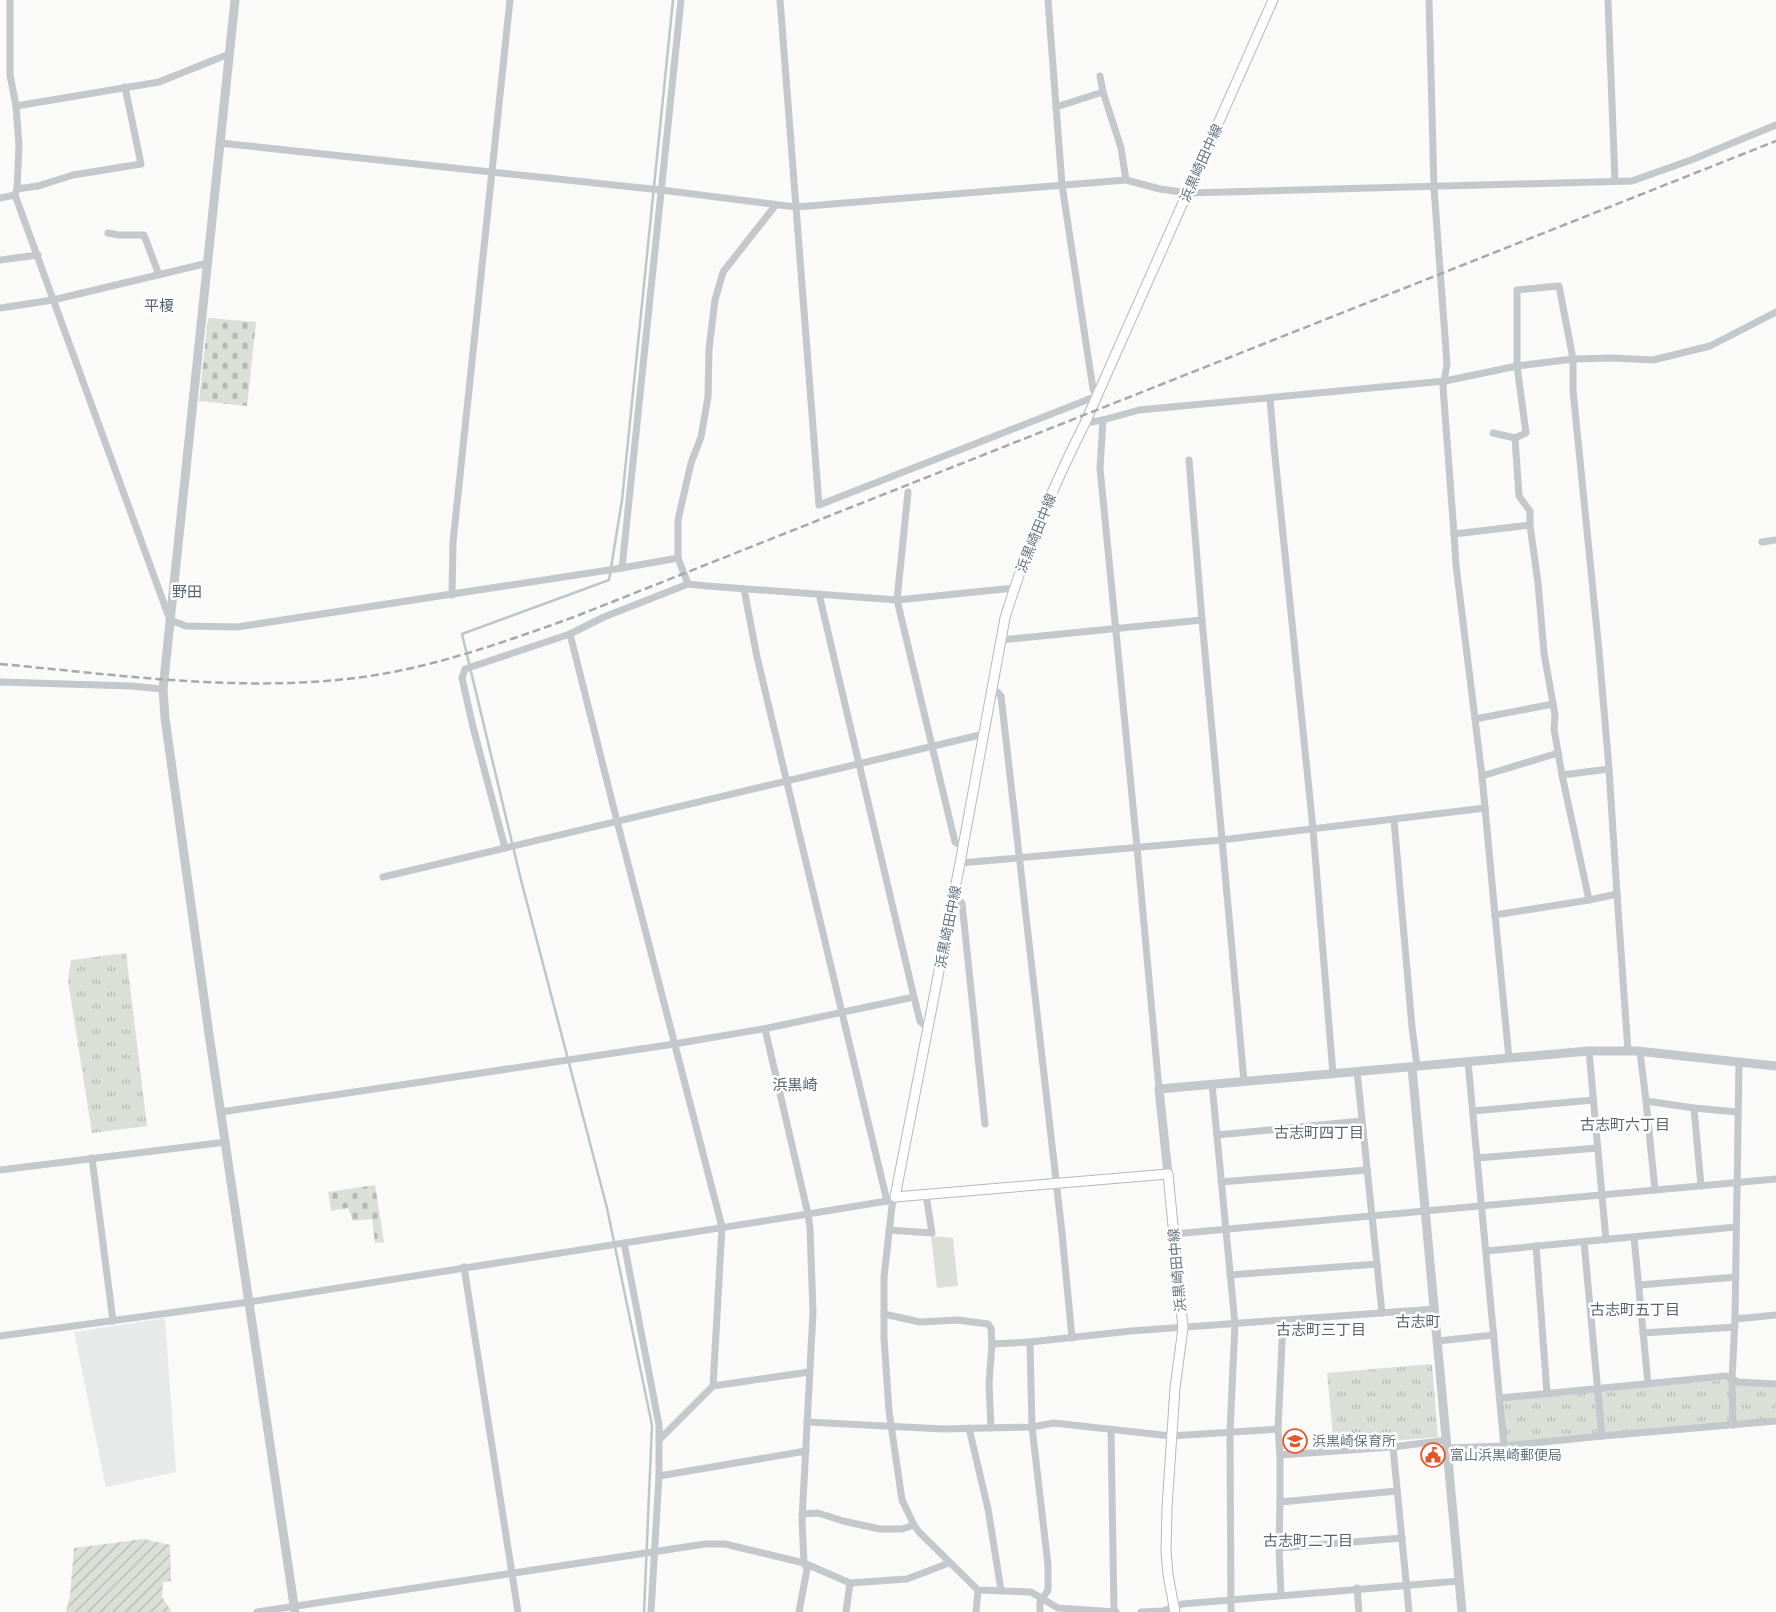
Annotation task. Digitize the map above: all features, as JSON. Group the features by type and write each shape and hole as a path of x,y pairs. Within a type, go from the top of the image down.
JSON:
{"main road":[{"name":"浜黒崎田中線","path":"891,1199 928,1029 1005,618 1014,588 1060,476 1086,423 1274,0"},
{"name":"浜黒崎田中線","path":"1168,1174 1183,1328 1171,1436 1166,1508 1168,1575 1175,1609"},
{"path":"891,1199 1168,1174"}],"street":[{"path":"10,0 10,75 16,106 19,145 16,192 53,300 170,620 186,626 237,627 452,595 678,558"},
{"path":"235,0 163,689 175,794 295,1609"},
{"path":"452,595 452,542 493,173 510,0"},
{"path":"622,568 681,0"},
{"path":"780,0 819,505 1097,396 1092,389 1062,185 1048,0"},
{"path":"1429,0 1434,188 1447,364 1443,387 1456,565 1482,776 1508,1058"},
{"path":"1608,0 1615,181"},
{"path":"16,106 160,82 229,54"},
{"path":"1100,76 1103,92 1121,148 1126,180"},
{"path":"0,198 72,176 140,164 125,87"},
{"path":"1056,107 1103,92"},
{"path":"220,143 661,190 796,208 1126,180 1160,189 1188,193 1434,188 1632,181 1776,125"},
{"path":"688,584 678,558 678,520 692,463 701,436 708,397 709,349 715,300 723,272 775,206"},
{"path":"108,232 144,235 159,275"},
{"path":"0,260 38,255"},
{"path":"0,308 53,300 208,263"},
{"path":"1493,433 1515,438 1526,433 1517,366 1517,290 1559,286 1573,359 1573,390 1609,769 1628,1051"},
{"path":"1086,423 1139,410 1445,381 1517,366 1573,359 1653,360 1710,346 1776,312"},
{"path":"1270,398 1313,828 1333,1074"},
{"path":"1103,420 1100,468 1168,1174"},
{"path":"1515,438 1519,496 1530,511 1544,653 1555,715 1554,729 1571,820 1589,900"},
{"path":"1188,460 1244,1082"},
{"path":"908,492 897,600 955,842 963,846"},
{"path":"1454,534 1530,525"},
{"path":"1762,542 1776,540"},
{"path":"505,848 473,727 462,678 464,669 570,634 604,617 688,584 897,600 1014,588"},
{"path":"744,589 757,657 842,1012 891,1199 892,1206 884,1277 884,1314 887,1382 902,1500 914,1525 949,1563 978,1590 1031,1592 1058,1608 1115,1612 1110,1430"},
{"path":"819,594 914,997 920,1020 928,1029"},
{"path":"1001,640 1202,620"},
{"path":"570,634 722,1227 713,1386"},
{"path":"0,682 131,686 163,689"},
{"path":"992,687 1001,696 1072,1338"},
{"path":"1475,719 1553,704"},
{"path":"383,877 984,734"},
{"path":"1482,776 1558,753"},
{"path":"1562,775 1609,769"},
{"path":"960,863 1222,840 1485,808"},
{"path":"1394,820 1412,1027 1425,1211 1462,1612"},
{"path":"954,894 962,903 985,1124"},
{"path":"1495,915 1616,894"},
{"path":"221,1112 765,1029 914,997"},
{"path":"765,1029 808,1214 813,1312 802,1514 804,1563 807,1569 799,1612"},
{"path":"1159,1089 1589,1051 1628,1051 1776,1066"},
{"path":"1589,1051 1606,1240"},
{"path":"1640,1052 1654,1190"},
{"path":"1468,1062 1504,1446"},
{"path":"1732,1425 1740,1062"},
{"path":"1357,1071 1382,1313"},
{"path":"1212,1084 1235,1324 1230,1432 1231,1612"},
{"path":"1473,1110 1593,1100"},
{"path":"1646,1101 1738,1112"},
{"path":"1694,1108 1701,1186"},
{"path":"1217,1135 1362,1121"},
{"path":"0,1170 226,1142"},
{"path":"1477,1158 1598,1148"},
{"path":"92,1158 113,1321"},
{"path":"1221,1182 1367,1170"},
{"path":"1174,1234 1776,1179"},
{"path":"889,1230 932,1233 926,1195"},
{"path":"0,1336 249,1302 808,1214 891,1199"},
{"path":"1486,1251 1736,1228"},
{"path":"1634,1237 1648,1384"},
{"path":"1584,1242 1602,1436"},
{"path":"624,1243 659,1424 659,1476 651,1612"},
{"path":"1536,1246 1547,1393"},
{"path":"1230,1275 1377,1264"},
{"path":"464,1267 518,1612"},
{"path":"1639,1285 1736,1278"},
{"path":"992,1344 1435,1309"},
{"path":"884,1314 920,1322 958,1320 988,1324 991,1328 992,1344 988,1383 991,1428"},
{"path":"1735,1318 1776,1315"},
{"path":"1281,1595 1279,1548 1280,1455 1278,1429 1283,1320"},
{"path":"1643,1334 1735,1327"},
{"path":"1438,1341 1494,1334"},
{"path":"1030,1342 1032,1427 1047,1549 1048,1590 1044,1599 1040,1602 1040,1612"},
{"path":"658,1440 713,1386 809,1372"},
{"path":"1500,1398 1726,1376 1738,1382 1776,1384"},
{"path":"1280,1455 1447,1444 1504,1446 1776,1421"},
{"path":"807,1422 942,1429 1032,1427 1054,1423 1171,1436 1278,1429"},
{"path":"969,1428 988,1509 1000,1590"},
{"path":"1393,1447 1409,1612"},
{"path":"659,1476 806,1451"},
{"path":"1280,1502 1398,1491"},
{"path":"802,1514 818,1514 880,1529 902,1529 914,1525"},
{"path":"1279,1548 1402,1538"},
{"path":"257,1612 295,1609 512,1573 705,1544 725,1544 804,1563 850,1583 907,1579 949,1563"},
{"path":"1141,1612 1163,1612 1175,1609 1182,1604 1357,1588 1460,1581"},
{"path":"846,1612 850,1583"},
{"path":"1357,1588 1359,1612"},
{"path":"976,1612 978,1590"}],"shaded area":[{"path":"165,1318 176,1472 106,1487 74,1332"}],"green space":[{"path":"208,318 256,322 247,406 199,401"},
{"path":"126,953 147,1126 92,1133 68,980 71,960"},
{"path":"375,1185 384,1242 375,1243 372,1219 353,1221 348,1208 331,1211 328,1192"},
{"path":"931,1236 953,1238 958,1286 937,1288"},
{"path":"1432,1364 1438,1437 1334,1446 1327,1373"},
{"path":"1727,1380 1776,1386 1776,1424 1505,1448 1501,1399"},
{"path":"144,1539 170,1545 171,1581 163,1582 162,1597 172,1612 66,1612 70,1595 74,1548"}],"waterway":[{"path":"644,1612 652,1425 607,1208 521,880 462,634 609,580 622,500 673,0"}],"railway":[{"path":"0,664 185,681 277,683 324,681 370,676 448,659 574,617 1776,141"}],"place":[{"name":"浜黒崎保育所","path":"1295,1441"},
{"name":"富山浜黒崎郵便局","path":"1433,1455"}],"district":[{"name":"平榎","path":"159,306"},
{"name":"野田","path":"187,592"},
{"name":"浜黒崎","path":"795,1085"},
{"name":"古志町六丁目","path":"1625,1125"},
{"name":"古志町四丁目","path":"1319,1133"},
{"name":"古志町五丁目","path":"1635,1310"},
{"name":"古志町","path":"1418,1322"},
{"name":"古志町三丁目","path":"1321,1330"},
{"name":"古志町二丁目","path":"1308,1541"}]}
